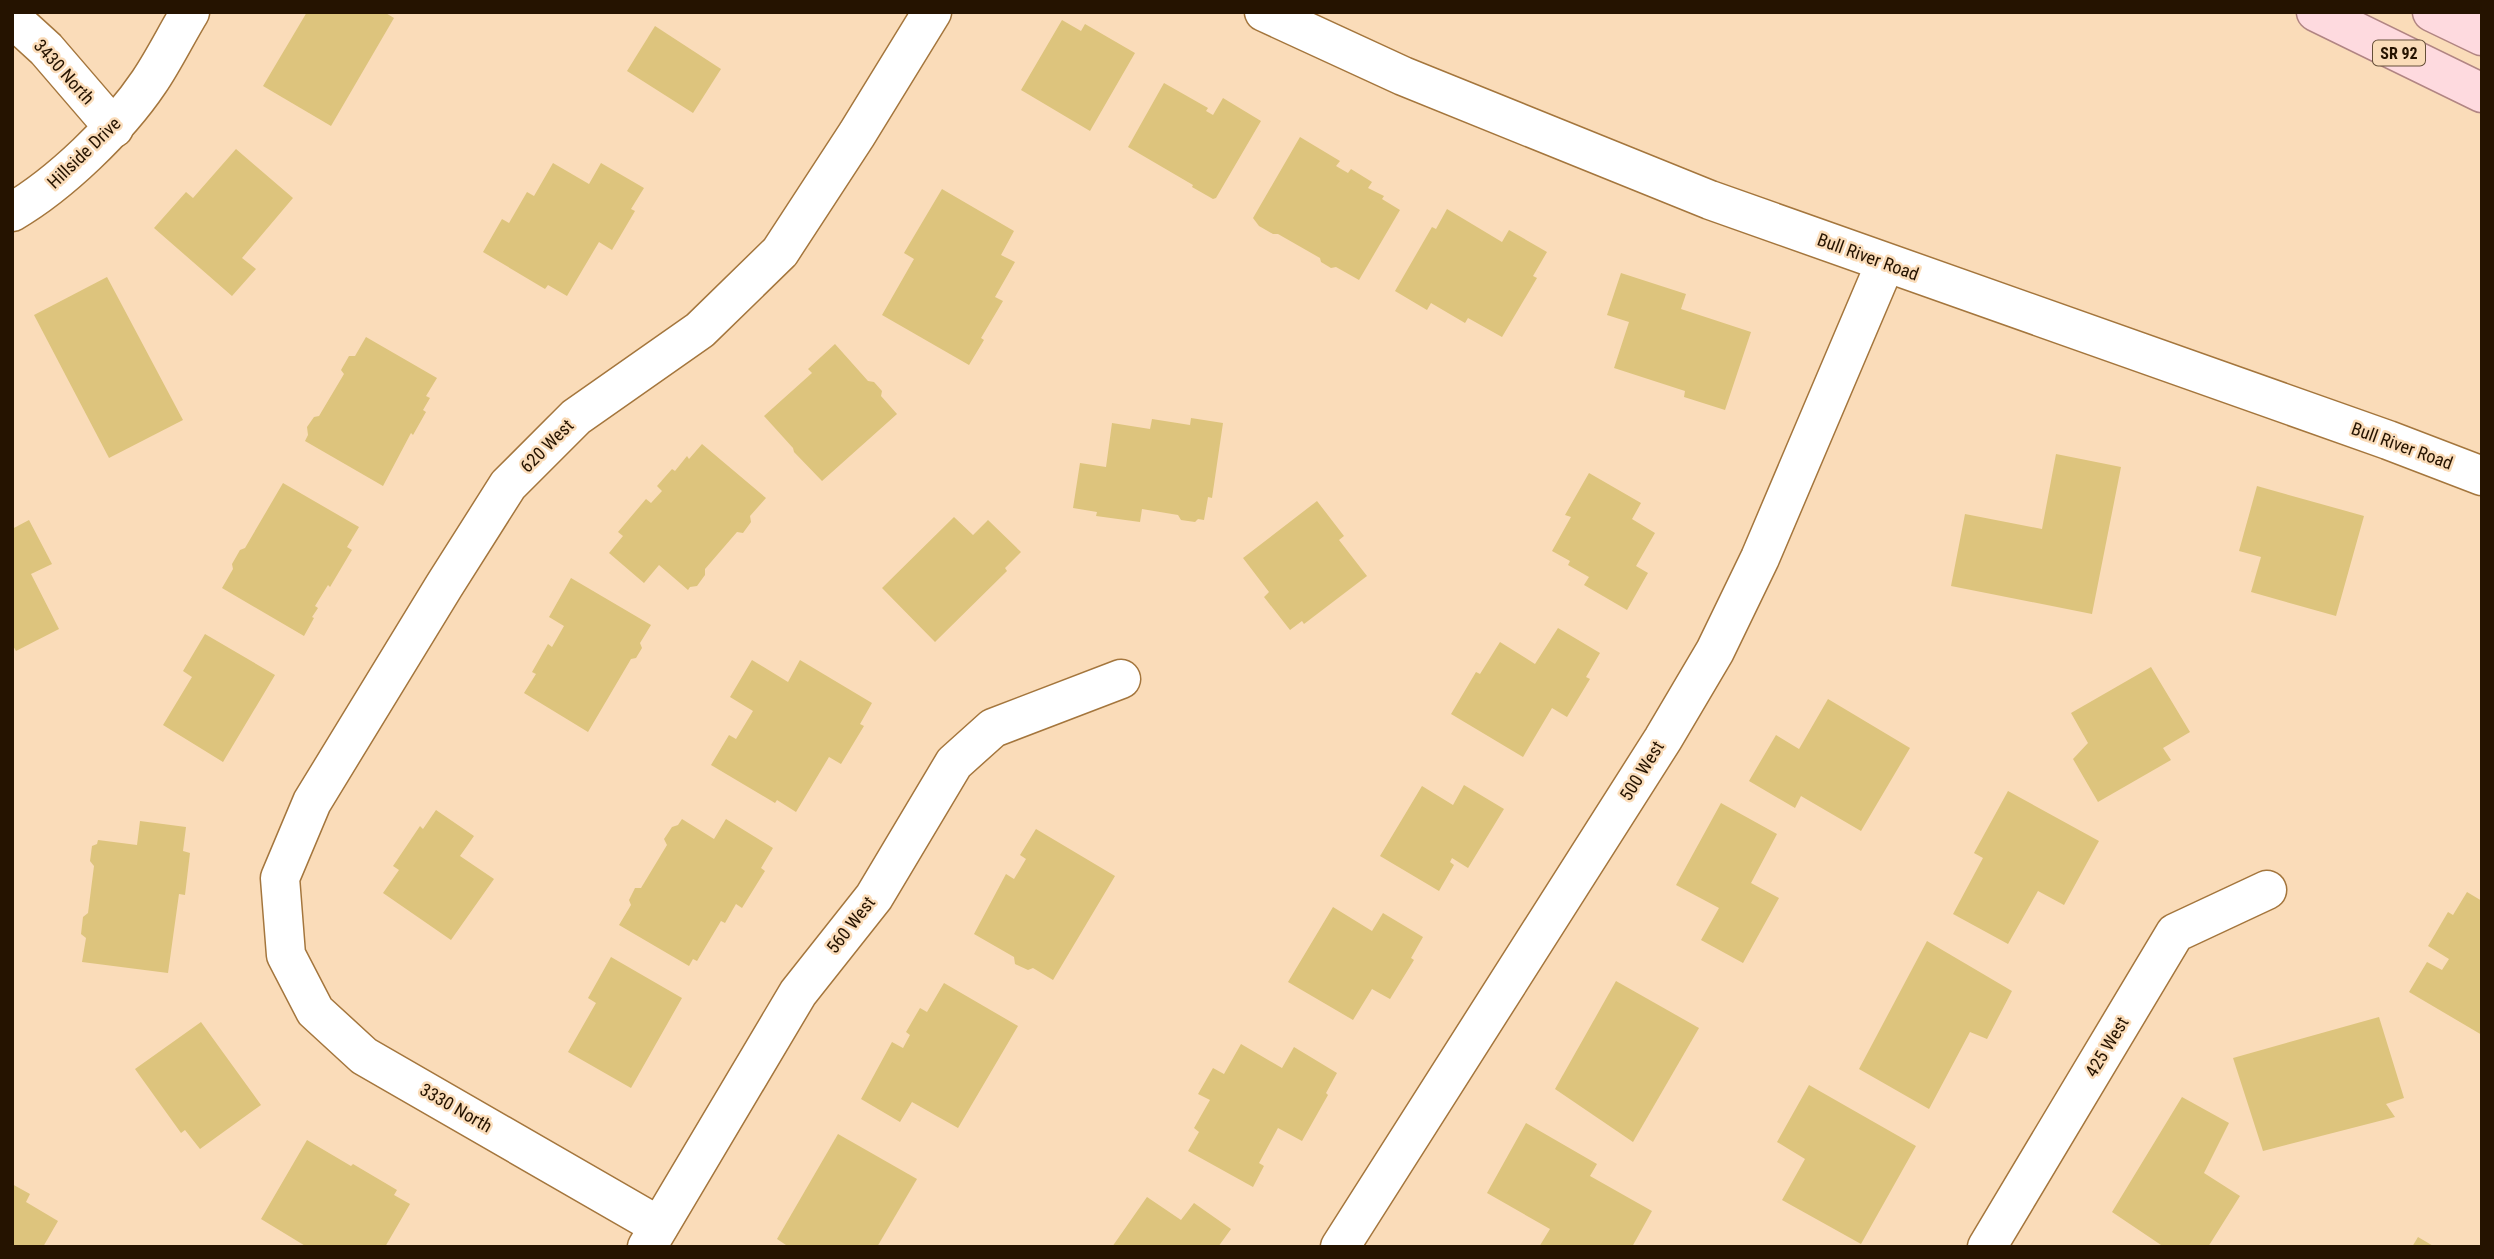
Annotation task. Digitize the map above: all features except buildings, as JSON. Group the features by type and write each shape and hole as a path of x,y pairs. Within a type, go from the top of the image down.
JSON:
{"main road":[{"name":"SR 92","path":"2316,12 2482,93"},
{"path":"2432,12 2482,36"}],"street":[{"name":"Hillside Drive","path":"12,212 35,199 114,128 148,83 190,12"},
{"name":"620 West","path":"286,955 280,878 312,802 509,485 576,417 700,330 780,252 858,134 932,12"},
{"name":"Bull River Road","path":"1264,12 1403,76 1710,200 2388,440 2482,476"},
{"name":"3430 North","path":"12,19 47,49 114,128"},
{"name":"500 West","path":"1340,1247 1663,739 1715,651 1759,558 1885,264"},
{"name":"560 West","path":"653,1236 798,993 874,897 954,763 993,729 1121,679"},
{"name":"425 West","path":"1987,1247 2175,933 2267,890"},
{"name":"3330 North","path":"286,955 315,1011 364,1056 653,1236"}]}
